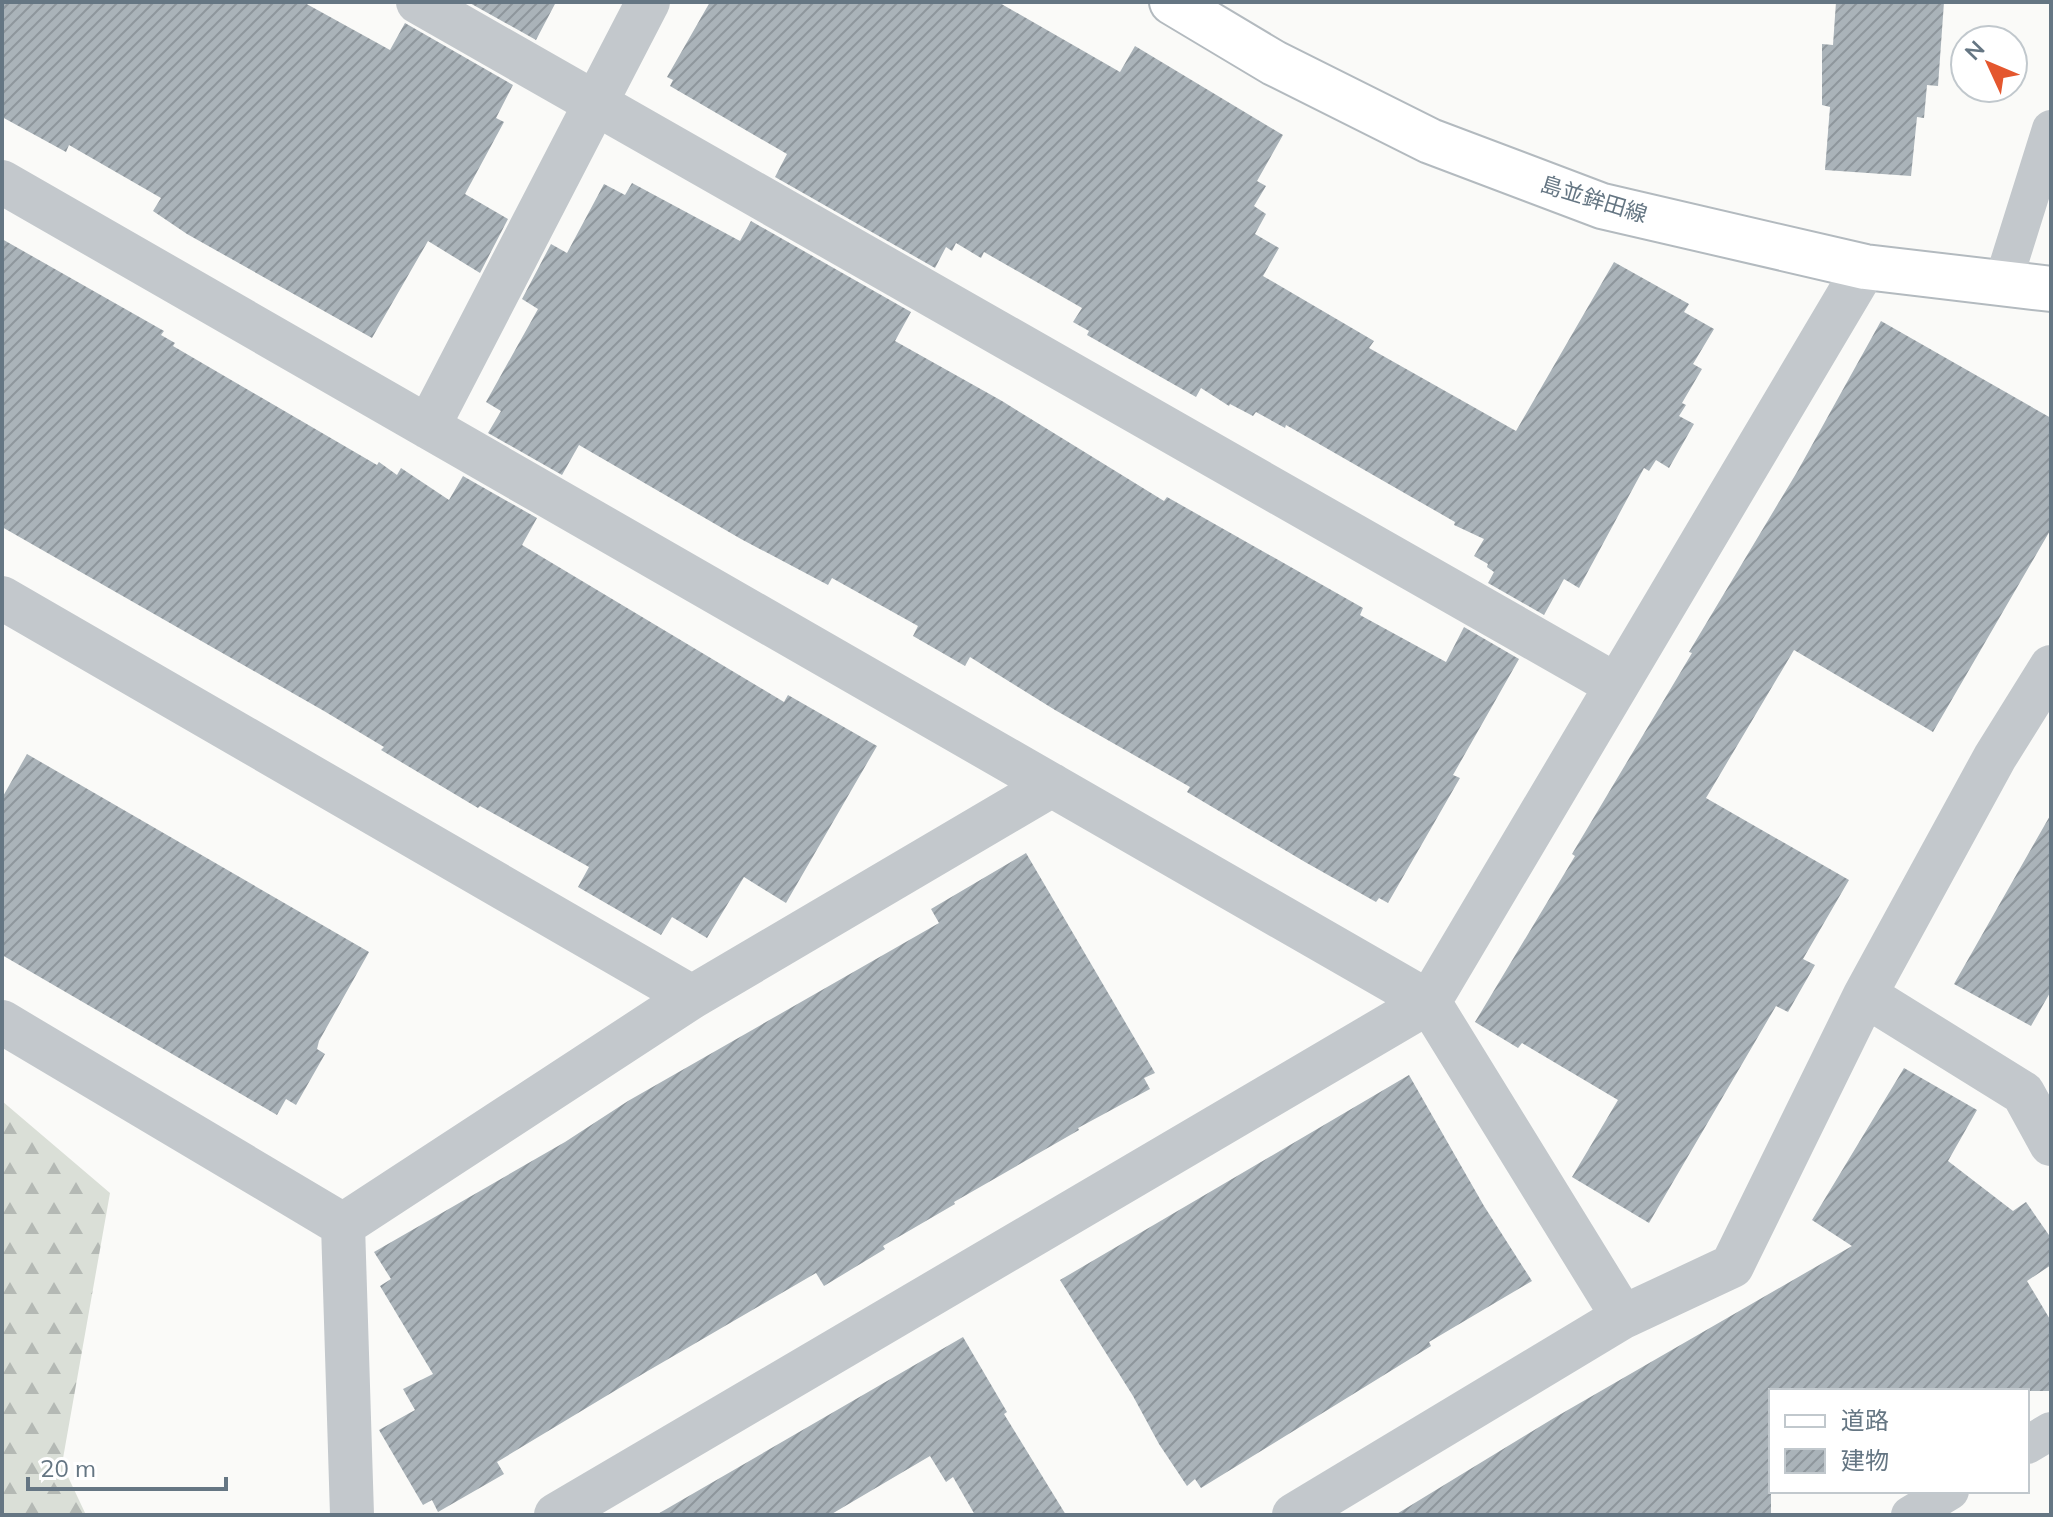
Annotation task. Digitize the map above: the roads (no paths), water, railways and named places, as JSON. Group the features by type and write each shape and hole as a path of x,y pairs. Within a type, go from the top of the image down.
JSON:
{"main road":[{"name":"島並鉾田線","path":"1172,2 1274,63 1430,141 1602,206 1865,267 2051,289"}],"street":[{"path":"418,2 1616,685"},
{"path":"428,427 648,2"},
{"path":"2,182 1429,1002 1623,1317"},
{"path":"556,1515 1429,1002 1865,267"},
{"path":"2,598 692,997"},
{"path":"1294,1515 1623,1317 1732,1266 1865,995 1995,757 2051,667"},
{"path":"343,1225 692,997 1052,785"},
{"path":"1865,995 2023,1093 2051,1144"},
{"path":"2,1022 343,1225"},
{"path":"343,1225 352,1515"}],"lane":[{"path":"2003,282 2051,129"},
{"path":"2029,1444 2051,1431"},
{"path":"1910,1515 1947,1493"}]}
